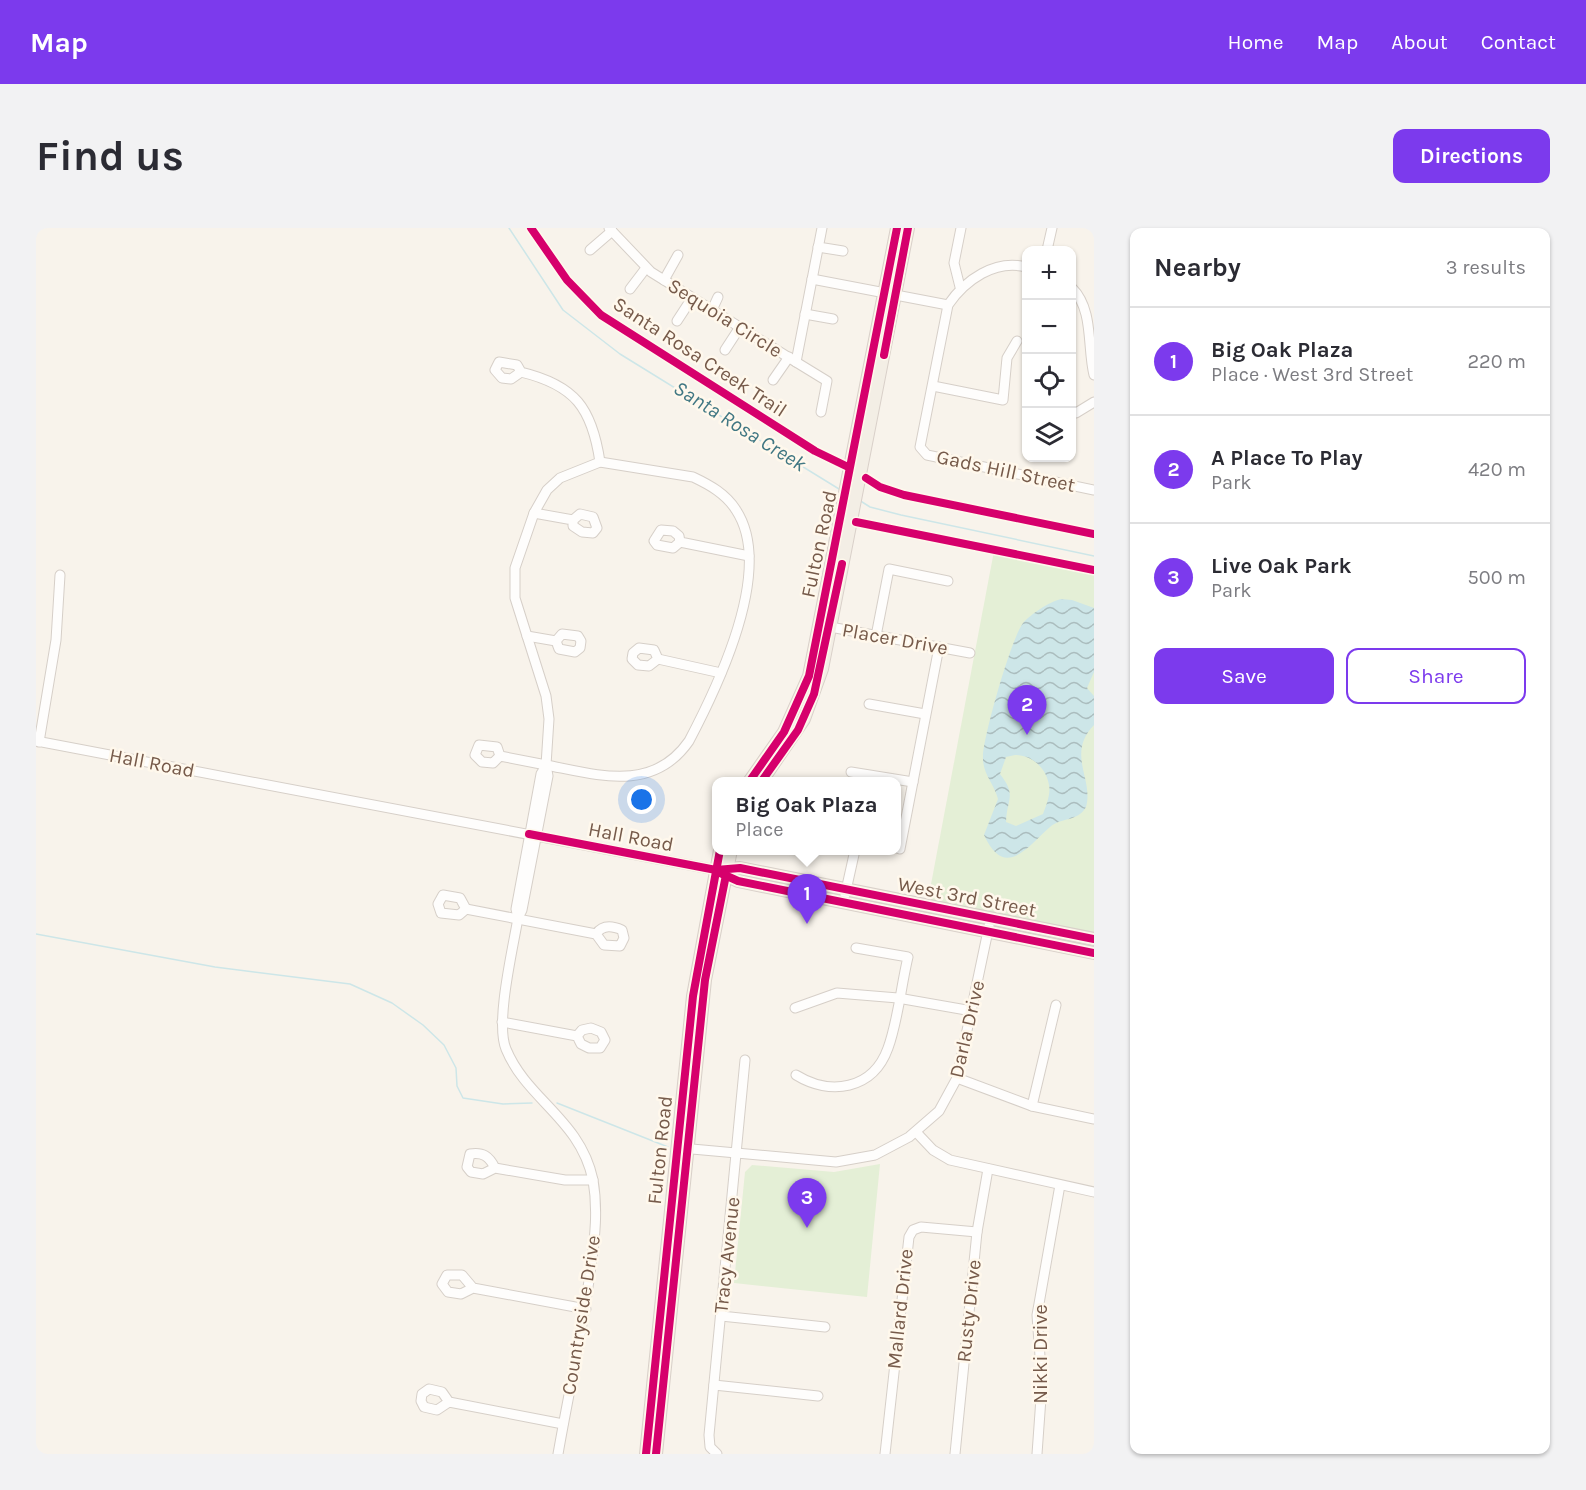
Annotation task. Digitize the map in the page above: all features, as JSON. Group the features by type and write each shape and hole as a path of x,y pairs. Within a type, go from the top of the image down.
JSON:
{"main road":[{"name":"Fulton Road","path":"890,294 897,228"},
{"name":"Fulton Road","path":"765,777 791,741 809,708 822,669 825,626 890,294 908,228"},
{"name":"Fulton Road","path":"752,777 784,732 797,707 825,626"},
{"name":"Fulton Road","path":"721,855 723,872"},
{"name":"Fulton Road","path":"646,1454 705,980 723,872 729,855"},
{"name":"West 3rd Street","path":"723,872 738,881 991,918 1094,939"},
{"name":"West 3rd Street","path":"845,895 988,931 1094,952"},
{"name":"Fulton Road","path":"656,1454 683,1148"}],"street":[{"name":"Sequoia Circle","path":"611,230 646,268 792,359 805,314 822,228"},
{"path":"960,287 954,263 961,228"},
{"path":"1048,246 1052,228"},
{"path":"590,250 611,230"},
{"path":"818,247 843,251"},
{"path":"664,280 678,255"},
{"path":"1017,340 1007,358 1003,400 933,386 948,305 960,287 999,267 1022,267"},
{"path":"630,289 646,268"},
{"path":"812,279 948,305"},
{"path":"1076,296 1085,309 1092,327 1094,375"},
{"path":"712,310 718,297"},
{"path":"677,321 692,298"},
{"path":"805,314 833,319"},
{"path":"725,351 740,327"},
{"path":"757,338 764,328"},
{"path":"773,380 792,359 827,381 820,412"},
{"path":"500,756 626,778 659,767 671,760 689,741 733,648 748,575 749,556 746,533 737,511 718,490 693,477 624,463 600,462 595,431 582,407 552,382 521,372"},
{"name":"Gads Hill Street","path":"933,386 920,447 927,455 1094,490"},
{"path":"1076,413 1094,402"},
{"name":"Countryside Drive","path":"558,1454 586,1309 597,1219 592,1180 574,1134 522,1076 505,1047 502,1022 533,835 548,776 546,765 549,742 547,708 515,598 514,581 521,545 534,513 547,490 560,478 600,462"},
{"path":"534,513 573,520"},
{"path":"680,542 749,556"},
{"path":"876,636 889,569 948,581"},
{"path":"38,742 56,640 60,575"},
{"name":"Placer Drive","path":"825,626 970,653"},
{"path":"527,636 556,641"},
{"path":"901,839 939,647"},
{"path":"658,659 721,673"},
{"path":"869,704 925,714"},
{"name":"Hall Road","path":"38,742 723,872"},
{"path":"851,772 882,777"},
{"path":"901,780 913,782"},
{"path":"845,895 854,855"},
{"path":"466,909 597,934"},
{"name":"Darla Drive","path":"683,1148 825,1162 849,1161 888,1150 916,1132 939,1111 957,1078 991,918"},
{"path":"796,1075 812,1085 832,1089 847,1087 872,1073 888,1048 908,957 856,948"},
{"path":"795,1008 837,993 898,998 972,1011"},
{"path":"1032,1106 1056,1005"},
{"path":"502,1022 577,1036"},
{"name":"Tracy Avenue","path":"715,1452 708,1439 738,1153 745,1060"},
{"path":"957,1078 1032,1106 1094,1119"},
{"path":"916,1132 928,1146 944,1157 1094,1192"},
{"path":"495,1168 565,1180 592,1180"},
{"name":"Rusty Drive","path":"955,1454 977,1232 988,1169"},
{"name":"Nikki Drive","path":"1038,1454 1042,1384 1037,1315 1060,1185"},
{"name":"Mallard Drive","path":"885,1454 909,1237 913,1230 921,1227 977,1232"},
{"path":"473,1288 586,1309"},
{"path":"721,1316 825,1327"},
{"path":"714,1385 818,1396"},
{"path":"449,1402 563,1424"}],"green space":[{"path":"994,551 1094,572 1094,934 928,900"},
{"path":"880,1164 867,1297 734,1283 745,1172 752,1165 834,1172"}],"water":[{"path":"1072,600 1094,608 1094,672 1087,688 1094,696 1094,725 1086,736 1081,756 1087,786 1086,807 1079,815 1054,824 1025,850 1008,858 1000,856 992,849 984,835 998,799 983,762 988,728 1018,632 1031,616 1056,601","holes":["1021,756 1037,763 1045,773 1049,792 1043,814 1016,826 1006,822 1010,793 1000,774 1006,757"]}],"waterway":[{"name":"Santa Rosa Creek","path":"509,228 563,310 620,354 839,489"},
{"name":"Santa Rosa Creek","path":"859,500 870,507 901,515 1094,556"},
{"path":"36,934 215,967 350,984 392,1003 423,1025 444,1045 456,1068 457,1086 463,1098 503,1104 532,1103"},
{"path":"557,1103 668,1147"}],"cycle path":[{"name":"Santa Rosa Creek Trail","path":"531,228 567,280 601,315 815,451 846,466"},
{"path":"752,777 784,732 809,676 897,228"},
{"path":"884,355 908,228"},
{"path":"866,478 880,487 904,495 1094,534"},
{"path":"856,522 1094,570"},
{"path":"765,777 798,730 814,694 842,564"},
{"path":"529,834 716,870 740,868 1094,939"},
{"path":"646,1454 693,996 719,855"},
{"path":"718,872 738,881 1094,953"},
{"path":"656,1454 705,980 726,875"}],"place":[{"name":"A Place To Play","path":"1027,735"},
{"name":"Big Oak Plaza","path":"807,924"},
{"name":"Live Oak Park","path":"807,1228"}]}
